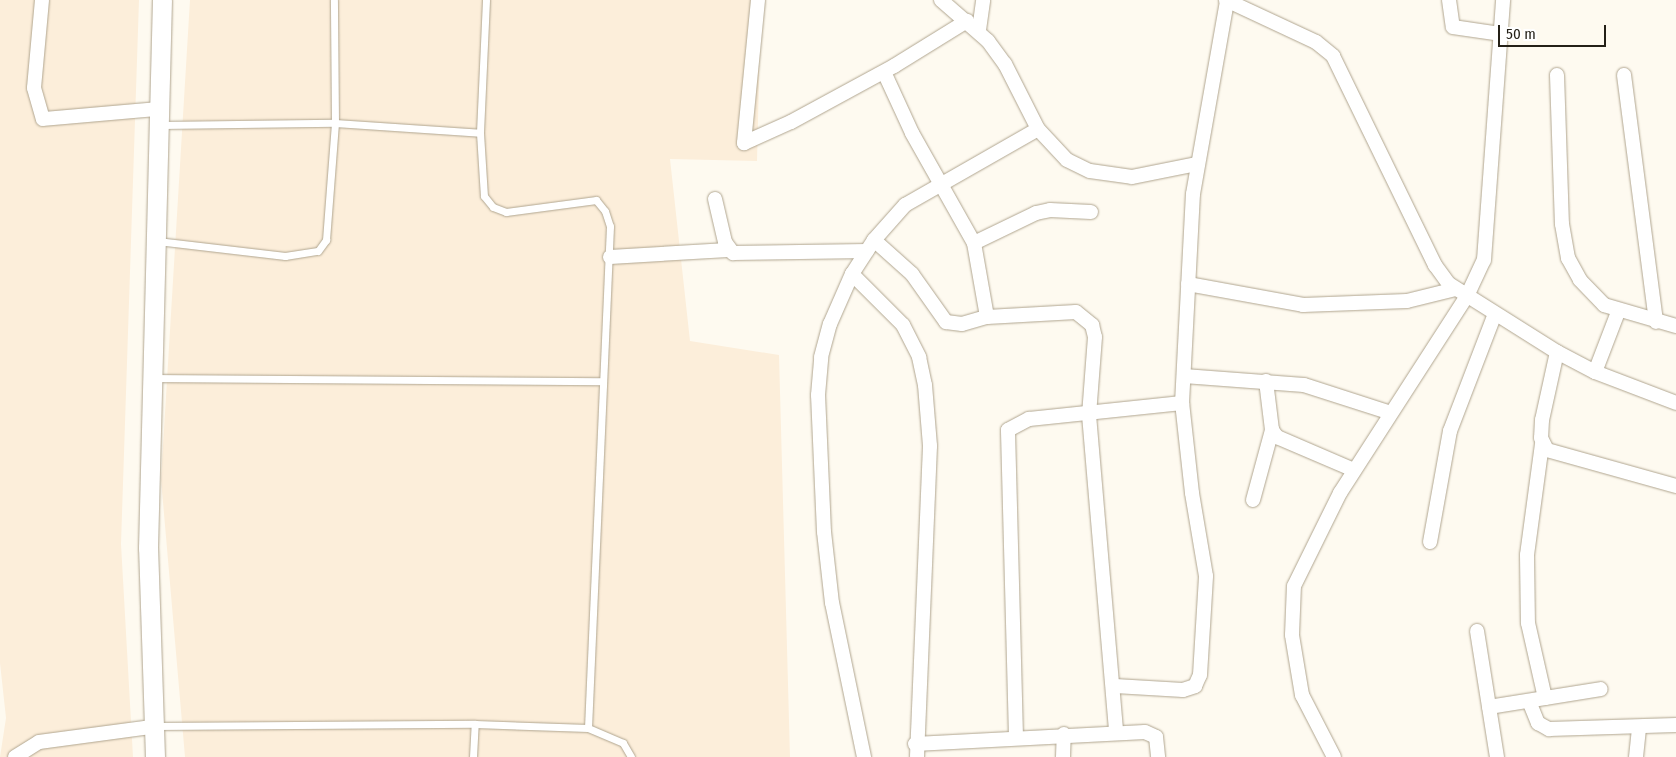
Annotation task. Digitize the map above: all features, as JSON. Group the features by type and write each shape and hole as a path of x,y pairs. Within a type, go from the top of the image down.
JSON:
{"street":[{"path":"42,0 34,88 43,119 158,117"},
{"path":"155,757 152,726 148,548 162,0"},
{"path":"758,0 744,143 791,122 884,72 967,21"},
{"path":"941,0 979,30 1005,64 1038,128 1066,160 1090,171 1132,177 1197,164"},
{"path":"1115,686 1183,690 1195,686 1200,675 1206,576 1194,511 1182,404 1197,164 1227,0 1316,42 1333,56 1442,278 1556,352 1595,372 1676,403"},
{"path":"1449,0 1453,27 1501,34"},
{"path":"1334,757 1302,695 1296,666 1292,603 1298,571 1354,470 1391,413 1462,292 1484,260 1503,0"},
{"path":"979,30 984,1"},
{"path":"884,72 939,182 974,243 987,317"},
{"path":"1557,75 1562,224 1568,258 1592,292 1618,312 1676,326"},
{"path":"1624,75 1656,322"},
{"path":"864,757 832,603 824,532 818,395 821,357 830,324 852,274 870,245 905,205 939,182 1038,128"},
{"path":"715,199 728,250 733,254 870,245 912,274 946,322 962,324 987,317 1076,312 1086,316 1095,337 1089,415 1115,686 1116,732"},
{"path":"974,243 1036,213 1050,210 1091,212"},
{"path":"610,257 728,250"},
{"path":"852,274 903,325 919,357 925,385 930,446 916,751 1016,738 1116,732 1152,734 1158,757"},
{"path":"1188,284 1303,305 1407,302 1462,292"},
{"path":"1595,372 1618,312"},
{"path":"1430,542 1450,430 1495,314"},
{"path":"1545,698 1528,623 1527,555 1542,444 1542,420 1556,352"},
{"path":"1184,376 1266,381 1321,390 1391,413"},
{"path":"1253,500 1272,430 1266,381"},
{"path":"1016,738 1008,430 1029,419 1089,415 1182,404"},
{"path":"1272,430 1282,440 1354,470"},
{"path":"1542,444 1547,450 1586,463 1676,486"},
{"path":"1477,631 1497,757"},
{"path":"1489,707 1601,689"},
{"path":"1529,701 1538,722 1549,729 1639,727 1676,724"},
{"path":"15,757 39,742 152,726"},
{"path":"1636,757 1639,727"},
{"path":"1063,757 1064,734"}],"lane":[{"path":"155,241 285,256 318,251 326,240 335,123 334,0"},
{"path":"486,0 480,133 481,179 484,196 493,207 506,212 596,200 605,211 610,226 610,257 601,381 588,728"},
{"path":"158,117 335,123 480,133"},
{"path":"151,378 601,381"},
{"path":"152,726 475,724 588,728 623,743 631,757"},
{"path":"473,757 475,724"}],"shaded area":[{"path":"0,0 139,0 121,544 133,757 0,757 6,718 0,663"},
{"path":"190,0 761,0 757,161 670,159 690,341 779,355 790,757 185,757 161,479"}]}
